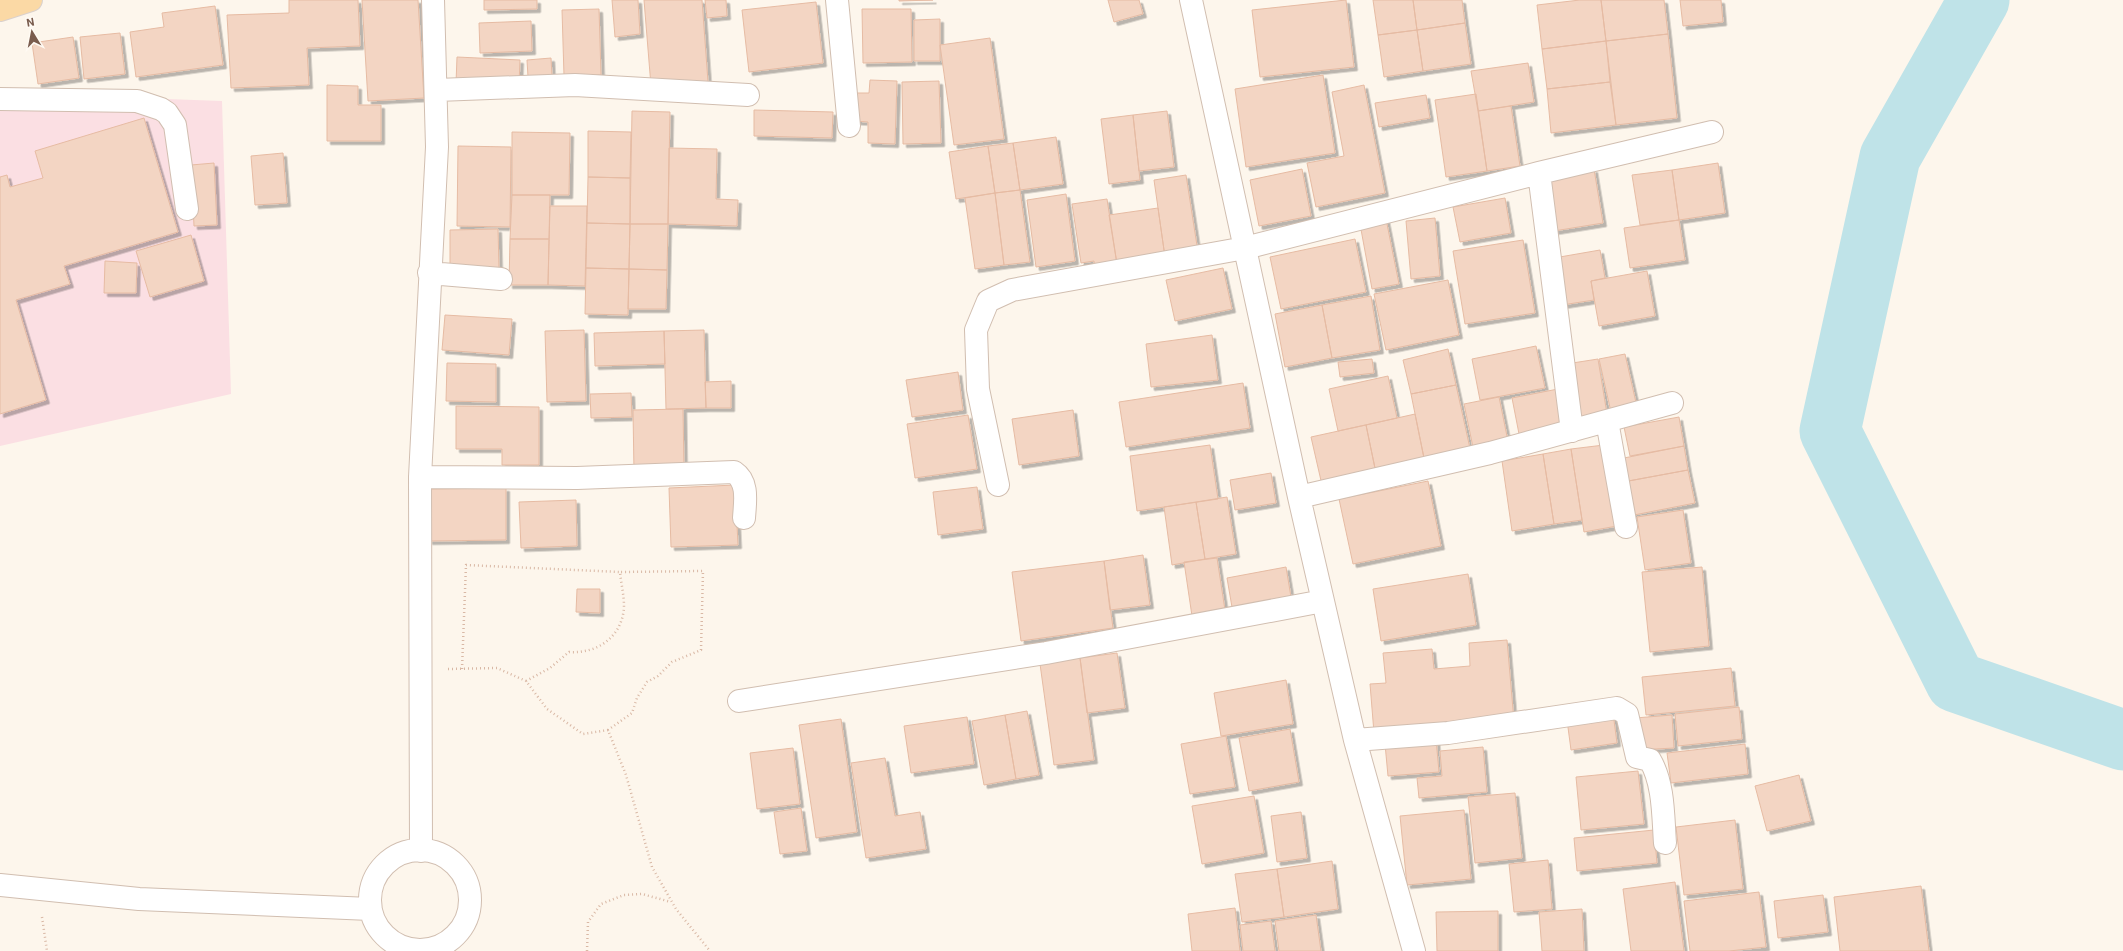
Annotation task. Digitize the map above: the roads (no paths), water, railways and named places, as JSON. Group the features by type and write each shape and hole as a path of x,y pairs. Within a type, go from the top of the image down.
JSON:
{"main road":[{"path":"0,10 31,0"}],"street":[{"path":"421,851 420,477 429,273 437,147 433,0"},
{"path":"837,0 849,126"},
{"path":"1191,0 1299,497 1355,740 1414,951"},
{"path":"436,90 575,85 748,95"},
{"path":"0,99 137,102 161,109 167,113 175,125 187,209"},
{"path":"998,485 978,389 976,330 988,301 1012,290 1245,248 1539,173 1712,132"},
{"path":"1539,173 1572,431"},
{"path":"429,273 501,279"},
{"path":"1299,497 1490,454 1672,403"},
{"path":"1607,422 1626,527"},
{"path":"420,477 578,478 734,472 740,476 746,494 744,518"},
{"path":"739,701 1046,653 1323,601"},
{"path":"1355,740 1448,733 1617,708 1627,714 1637,757 1650,760 1656,770 1661,795 1665,843"},
{"path":"421,851 436,853 449,860 460,870 467,883 470,898 468,913 457,932 440,946 425,950 410,949 396,944 384,935 375,923 370,909 370,895 374,880 382,868 393,858 406,853 421,851"},
{"path":"0,885 139,899 370,909"}],"waterway":[{"path":"1979,0 1890,157 1830,431 1956,682 2123,740"}]}
